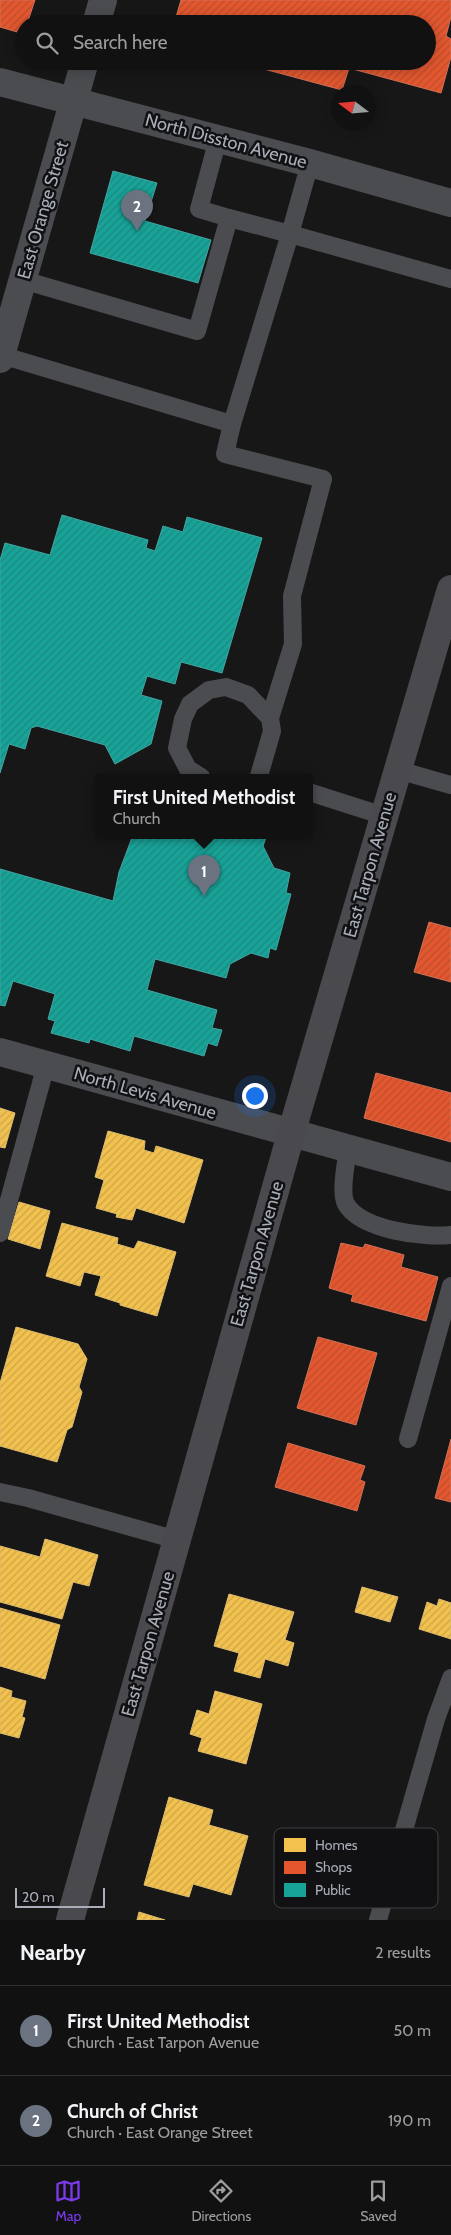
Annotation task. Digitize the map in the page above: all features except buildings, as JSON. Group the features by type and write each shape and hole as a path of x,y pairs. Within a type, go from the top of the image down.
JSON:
{"main road":[{"name":"East Tarpon Avenue","path":"70,1920 291,1134 451,589"}],"street":[{"path":"98,15 102,0"},
{"name":"East Orange Street","path":"1,357 82,70"},
{"name":"North Disston Avenue","path":"0,82 310,163 451,203"},
{"name":"North Levis Avenue","path":"0,1052 451,1177"}],"lane":[{"path":"218,139 198,209 451,279"},
{"path":"259,774 272,731 270,718 293,644 292,596 323,479 225,454 232,424 310,163"},
{"path":"23,280 197,331 229,218"},
{"path":"1,357 232,424"},
{"path":"196,774 188,769 177,748 183,719 190,704 209,690 226,688 248,695 270,718"},
{"path":"398,770 451,785"},
{"path":"313,793 384,816"},
{"path":"0,1232 46,1065"},
{"path":"348,1150 344,1172 345,1202 356,1215 378,1226 409,1232 451,1235"},
{"path":"408,1439 451,1286"},
{"path":"0,1492 28,1498 177,1540"},
{"path":"405,1828 436,1719 451,1678"}],"place":[{"name":"Church of Christ","path":"137,231"},
{"name":"First United Methodist","path":"204,896"}]}
